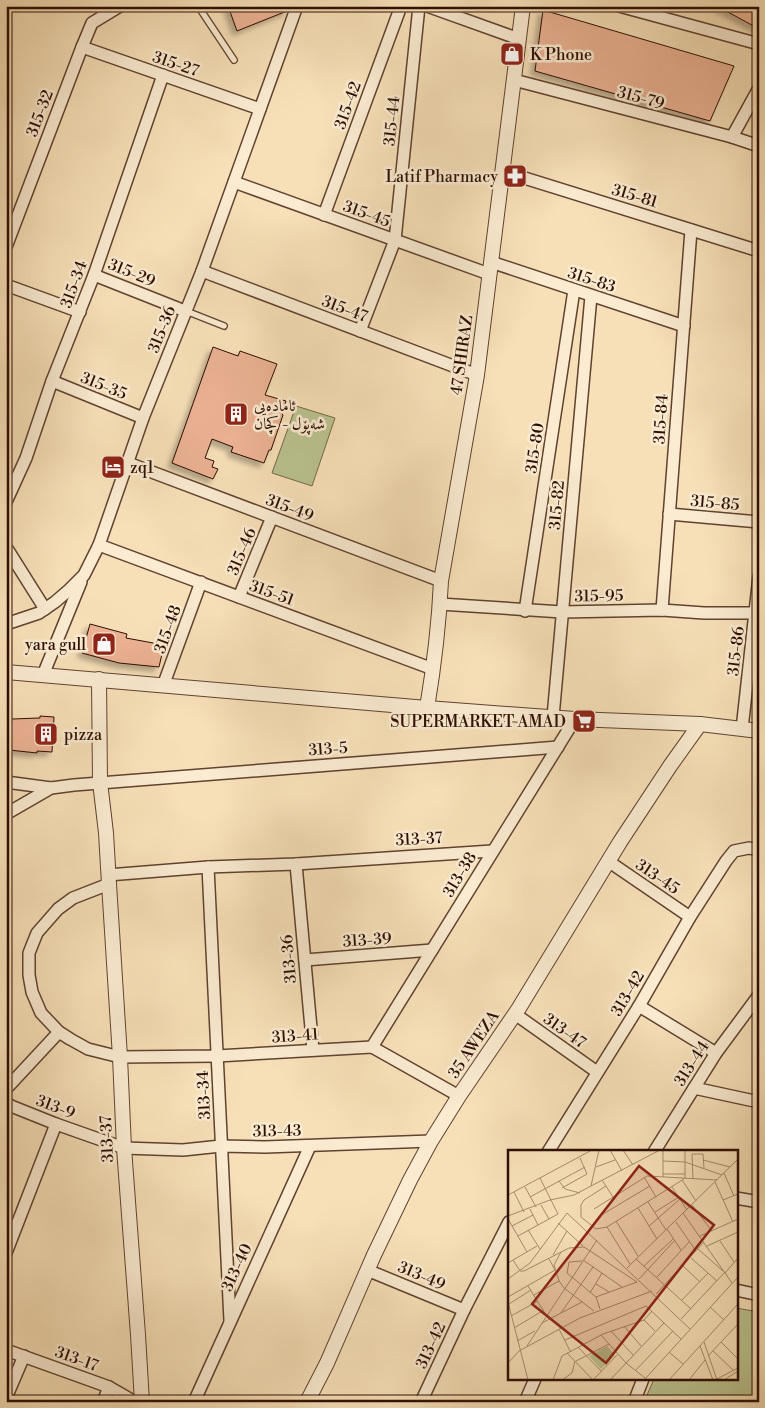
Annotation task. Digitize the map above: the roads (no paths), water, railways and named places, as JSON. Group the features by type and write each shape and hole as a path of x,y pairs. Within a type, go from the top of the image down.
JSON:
{"street":[{"name":"315-32","path":"6,247 92,23 120,6"},
{"name":"315-36","path":"6,624 24,618 56,602 84,575 99,545 142,418 202,271 297,6"},
{"name":"315-42","path":"324,215 401,6"},
{"name":"315-44","path":"360,331 394,240 419,6"},
{"path":"427,6 519,39"},
{"name":"47 SHIRAZ","path":"427,708 433,669 441,581 477,375 523,6"},
{"path":"619,6 759,44"},
{"name":"315-27","path":"82,47 260,109"},
{"name":"315-34","path":"6,502 9,489 26,458 52,381 94,275 163,75"},
{"name":"315-79","path":"514,80 732,137 759,146"},
{"path":"732,137 759,88"},
{"name":"315-81","path":"502,170 759,251"},
{"name":"315-45","path":"234,182 394,240 490,268"},
{"name":"315-84","path":"662,610 691,230"},
{"name":"315-83","path":"490,268 574,290 684,326"},
{"name":"315-47","path":"202,271 477,375"},
{"name":"315-29","path":"94,275 185,311"},
{"path":"6,285 80,312"},
{"name":"315-80","path":"525,611 574,290"},
{"name":"315-82","path":"553,717 591,296"},
{"name":"315-35","path":"52,381 142,418"},
{"name":"315-49","path":"128,463 441,581"},
{"name":"315-85","path":"669,514 759,522"},
{"name":"315-46","path":"239,597 272,517"},
{"name":"315-51","path":"99,545 433,669"},
{"path":"6,548 44,609"},
{"path":"43,675 84,575"},
{"name":"315-86","path":"742,729 757,613 759,576"},
{"name":"315-48","path":"164,686 201,582"},
{"name":"315-95","path":"440,604 525,611 662,610 704,613 757,613"},
{"path":"6,672 427,708 575,719 700,724 759,731"},
{"name":"313-37","path":"99,679 100,782 106,833 124,1148 142,1402"},
{"name":"313-38","path":"372,1047 575,719"},
{"name":"35 AWEZA","path":"307,1402 327,1363 367,1270 431,1140 515,1014 608,861 700,724"},
{"name":"313-5","path":"52,788 100,782 558,747"},
{"path":"6,782 52,788"},
{"path":"6,814 52,788"},
{"name":"313-42","path":"549,1150 726,861 734,852 749,848 759,850"},
{"name":"313-37","path":"109,879 208,868 492,852"},
{"name":"313-45","path":"608,861 690,917"},
{"name":"313-36","path":"296,864 313,1050"},
{"name":"313-34","path":"208,868 230,1321"},
{"name":"313-41","path":"109,879 73,898 58,909 37,933 29,953 29,975 32,992 41,1013 59,1032 88,1049 120,1057 217,1056 372,1047"},
{"name":"313-39","path":"305,960 432,950"},
{"name":"313-44","path":"655,1150 716,1053 759,995"},
{"path":"638,1006 716,1053"},
{"name":"313-47","path":"515,1014 597,1072"},
{"path":"6,1089 59,1032"},
{"path":"372,1047 459,1096"},
{"path":"694,1088 759,1102"},
{"name":"313-9","path":"6,1102 11,1106 56,1124 124,1148"},
{"path":"6,1253 56,1124"},
{"name":"313-43","path":"124,1148 183,1150 221,1146 310,1146 431,1140"},
{"name":"313-40","path":"194,1402 310,1146"},
{"path":"738,1198 759,1202"},
{"name":"313-42","path":"421,1402 464,1310 508,1224"},
{"name":"313-49","path":"367,1270 464,1310"},
{"path":"738,1290 759,1295"},
{"name":"313-17","path":"6,1350 109,1387 135,1402"},
{"path":"6,1398 24,1356"},
{"path":"526,1402 535,1380"},
{"path":"634,1402 643,1380"},
{"path":"103,1402 109,1387"}],"lane":[{"path":"198,6 234,60"},
{"path":"185,311 224,326"}],"place":[{"name":"K Phone","path":"512,54"},
{"name":"Latif Pharmacy","path":"515,176"},
{"name":"ئامادەیی شەپۆل - کچان","path":"236,414"},
{"name":"zq1","path":"113,467"},
{"name":"yara gull","path":"104,644"},
{"name":"SUPERMARKET AMAD","path":"584,721"},
{"name":"pizza","path":"46,734"}]}
